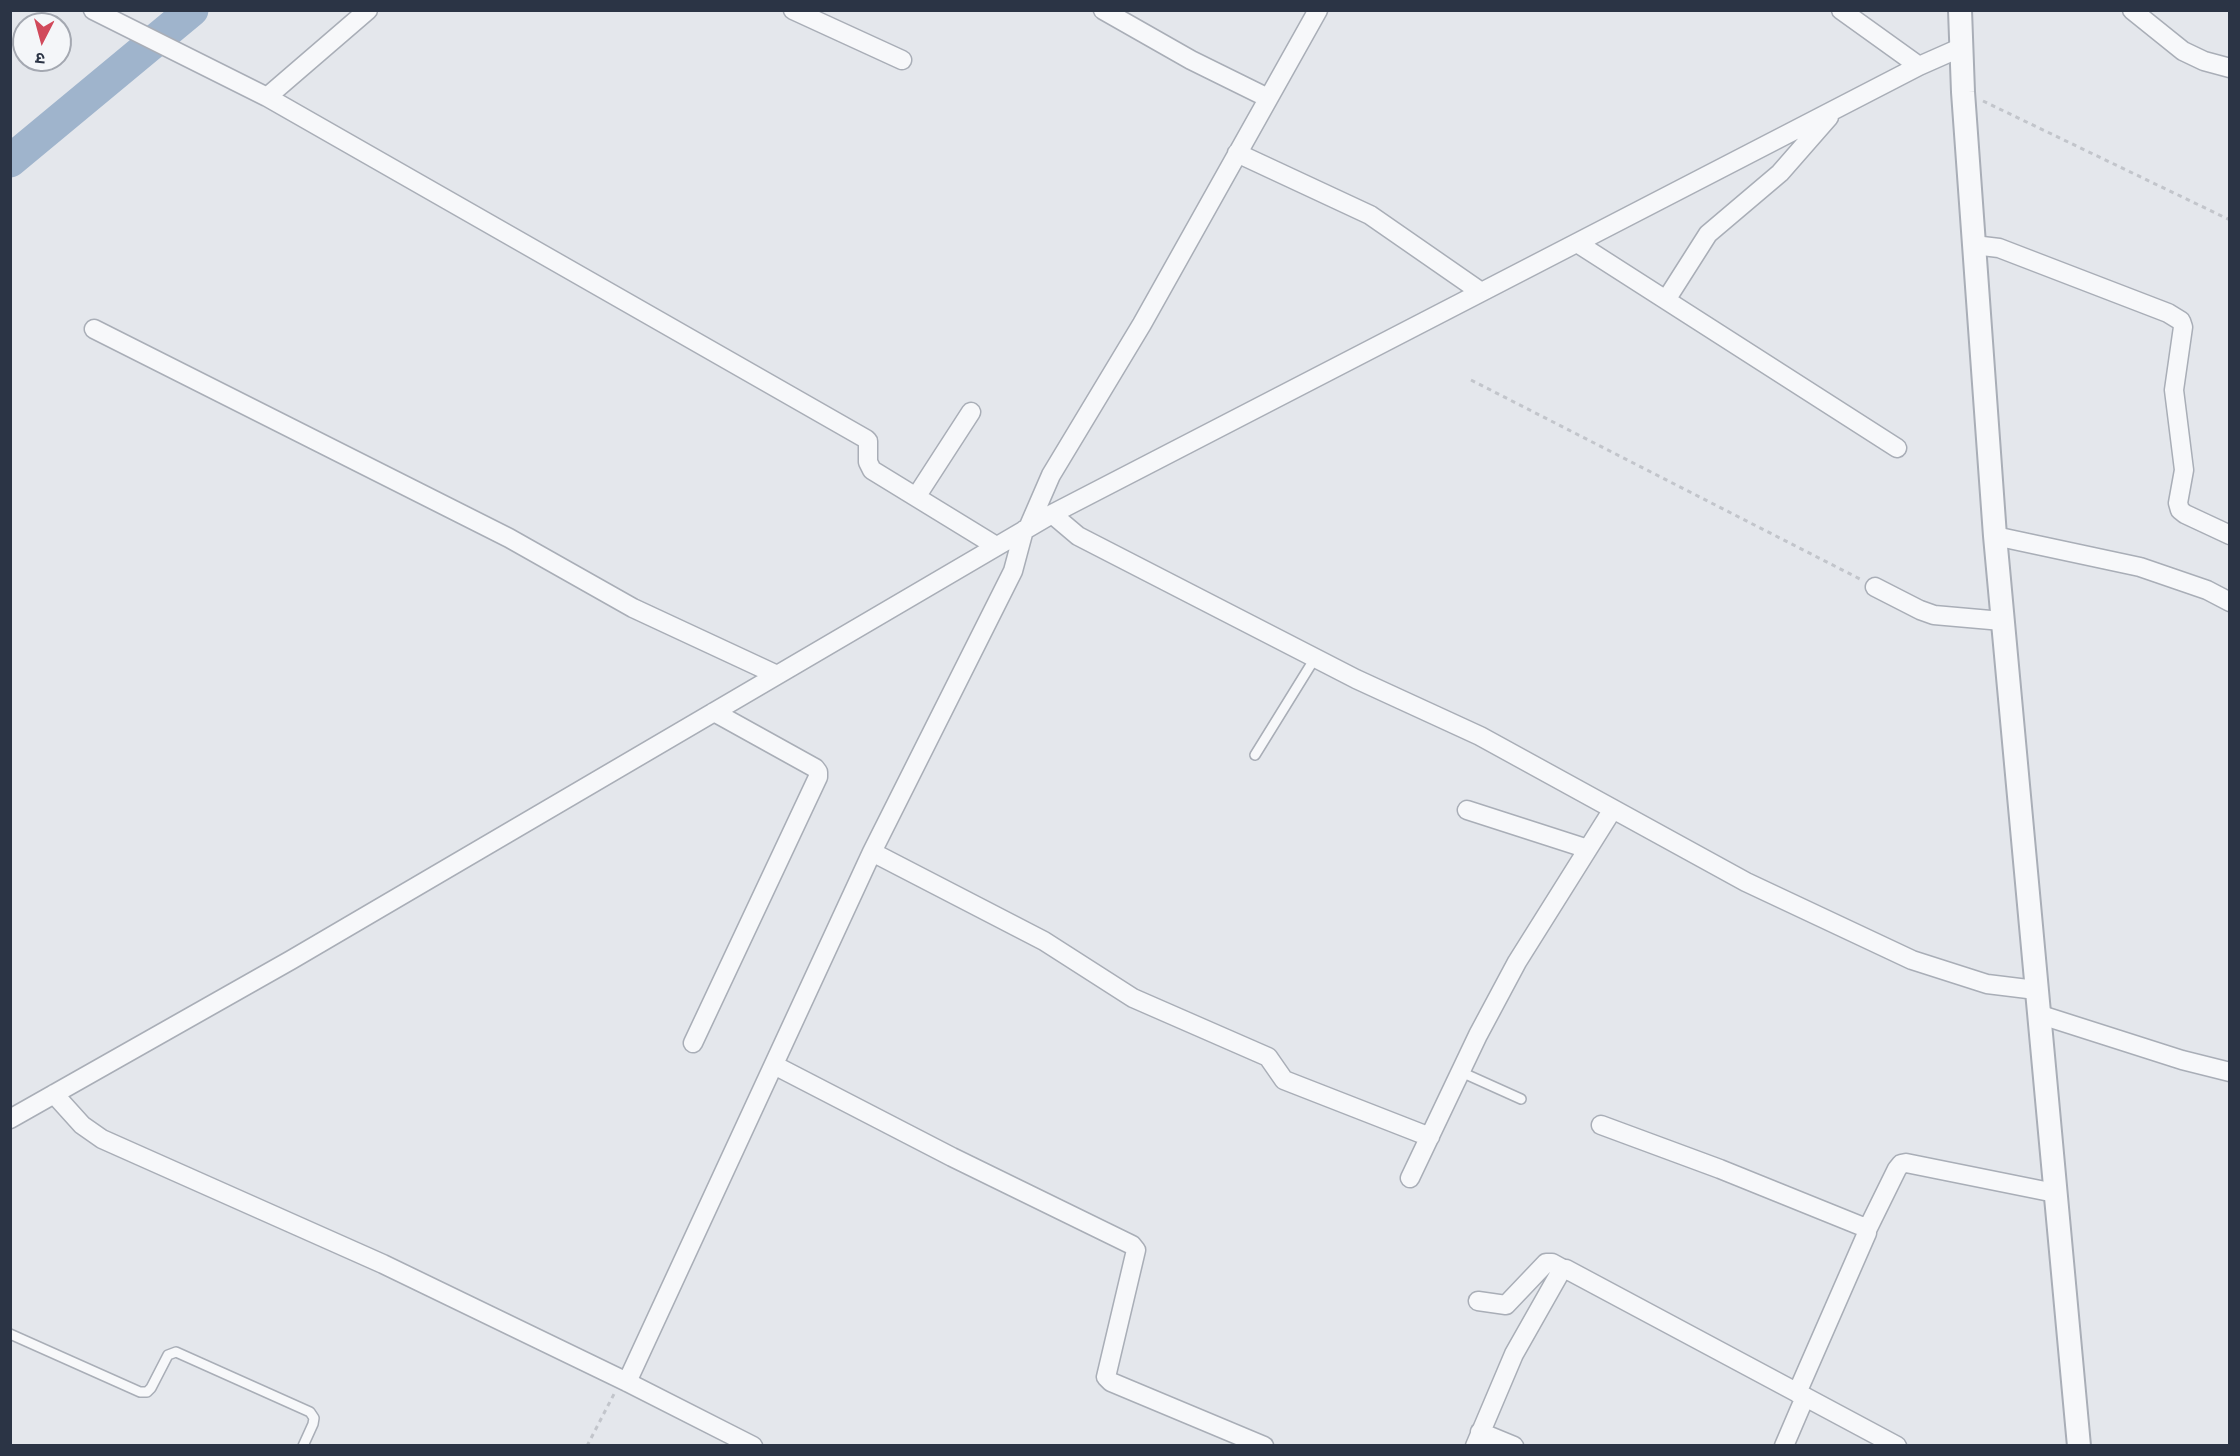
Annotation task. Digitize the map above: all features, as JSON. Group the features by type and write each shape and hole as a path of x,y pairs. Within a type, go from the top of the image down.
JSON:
{"street":[{"path":"267,97 368,10"},
{"path":"793,10 902,60"},
{"path":"1103,10 1191,60 1268,98"},
{"path":"625,1380 872,852 1013,571 1026,529 1051,475 1142,324 1318,10"},
{"path":"1841,10 1919,66"},
{"path":"1960,10 1974,245 2002,621 2079,1446"},
{"path":"2132,10 2183,51 2204,61 2229,68"},
{"path":"98,13 267,97 866,439 868,441 868,462 872,470 996,546"},
{"path":"10,1119 291,960 1052,514 1836,108 1919,66 1962,48"},
{"path":"1666,300 1708,234 1780,173 1836,108"},
{"path":"1237,153 1370,216 1481,292"},
{"path":"1576,243 1897,448"},
{"path":"1974,245 1999,248 2168,313 2181,321 2183,327 2174,390 2184,470 2178,504 2180,510 2185,514 2229,535"},
{"path":"94,329 509,538 633,608 777,675"},
{"path":"916,497 971,412"},
{"path":"1052,514 1078,536 1356,679 1480,736 1746,882 1912,960 1987,984 2036,990"},
{"path":"1995,536 2140,567 2207,590 2229,602"},
{"path":"1875,587 1934,615 2002,621"},
{"path":"693,1043 818,777 815,768 714,712"},
{"path":"1410,1178 1517,962 1613,809"},
{"path":"1467,810 1588,849"},
{"path":"872,852 1044,942 1133,998 1268,1058 1284,1080 1430,1137"},
{"path":"2038,1014 2182,1060 2229,1072"},
{"path":"774,1065 952,1157 1132,1245 1136,1250 1106,1377 1111,1382 1264,1446"},
{"path":"54,1094 82,1125 102,1139 383,1264 625,1380 753,1446"},
{"path":"1601,1125 1720,1169 1867,1230"},
{"path":"1784,1446 1801,1395 1867,1230 1901,1164 1906,1163 2055,1193"},
{"path":"1478,1301 1506,1305 1546,1263 1552,1263 1563,1269 1569,1269 1898,1446"},
{"path":"1514,1446 1478,1439 1514,1354 1563,1269"}],"lane":[{"path":"1255,755 1316,658"},
{"path":"1461,1072 1521,1099"},
{"path":"10,1334 140,1392 147,1392 151,1388 168,1355 172,1352 181,1353 310,1412 314,1418 313,1424 303,1446"}],"path":[{"path":"1964,92 2229,220"},
{"path":"1471,380 1875,587"},
{"path":"587,1446 625,1380"}],"waterway":[{"path":"10,161 192,10"}]}
